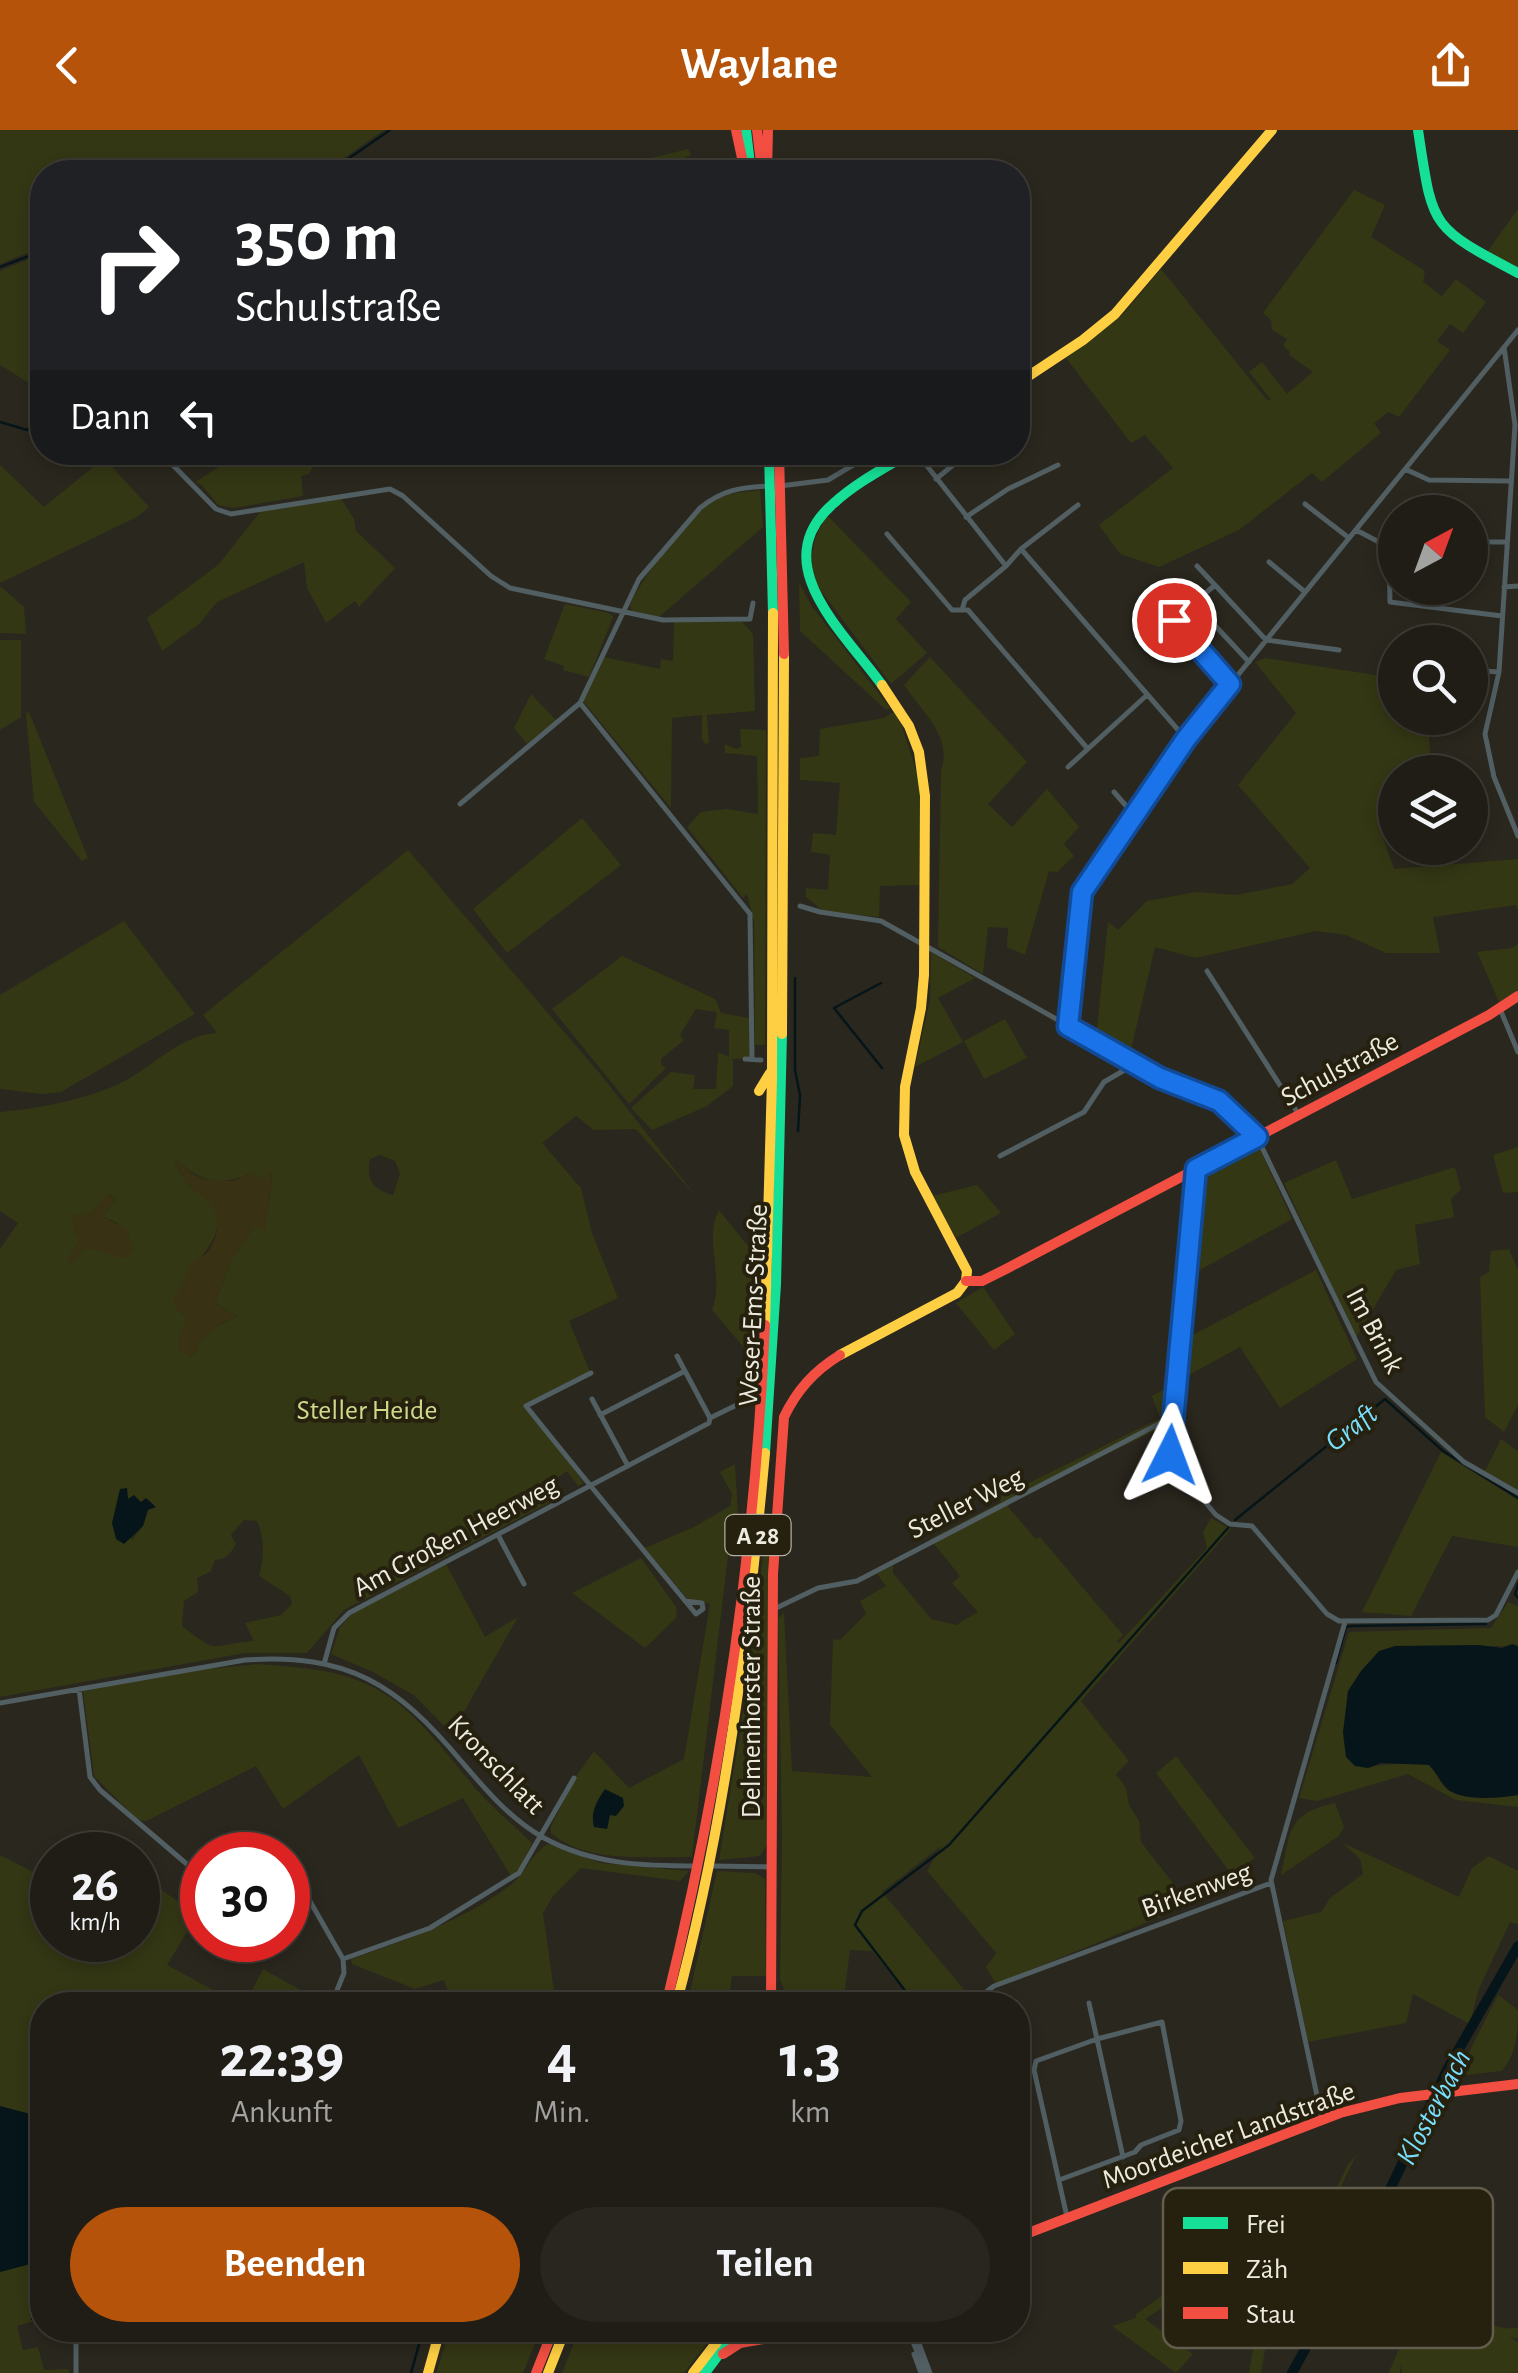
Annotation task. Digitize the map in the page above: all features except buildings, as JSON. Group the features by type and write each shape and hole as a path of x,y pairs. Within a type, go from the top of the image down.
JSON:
{"main road":[{"path":"736,130 745,160"},
{"path":"746,130 747,160"},
{"path":"757,130 763,160"},
{"path":"766,160 768,130"},
{"path":"1030,375 1115,314 1272,130"},
{"path":"1418,130 1432,206 1439,221 1456,238 1518,273"},
{"name":"A 28","path":"770,465 778,601"},
{"name":"A 28","path":"778,601 779,465"},
{"path":"893,465 824,511 810,531 804,562 814,594 900,706 918,750 924,793 924,944 922,1003 904,1098 905,1139 923,1192 964,1261 966,1280"},
{"name":"Weser-Ems-Straße","path":"669,1992 707,1826 728,1700 754,1458 767,1270 778,601"},
{"name":"Weser-Ems-Straße","path":"681,1992 730,1755 755,1561 769,1410 782,1101 778,601"},
{"name":"Schulstraße","path":"966,1280 982,1281 1518,996"},
{"path":"759,1091 772,1068"},
{"path":"759,1251 767,1270"},
{"name":"Delmenhorster Straße","path":"771,1992 772,1610 784,1417 792,1396 821,1369 957,1294 966,1280"},
{"name":"Moordeicher Landstraße","path":"1030,2232 1322,2119 1380,2102 1518,2084"},
{"path":"428,2373 437,2342"},
{"path":"536,2373 547,2342"},
{"path":"548,2373 560,2342"},
{"path":"718,2342 718,2350"},
{"path":"705,2373 721,2342"},
{"path":"693,2373 726,2342"},
{"path":"718,2350 746,2342"}],"street":[{"path":"1068,1026 1082,892 1186,739 1518,330"},
{"path":"1504,347 1514,424 1500,672 1486,722 1486,748 1518,836"},
{"path":"966,517 1008,489 1058,464"},
{"path":"173,465 216,509 232,514 390,490 403,496 500,583 622,613 663,620 747,620 753,615 753,603"},
{"path":"460,804 580,703 639,579 700,508 722,492 805,485 828,480 853,465"},
{"path":"924,465 1006,566"},
{"path":"936,479 953,465"},
{"path":"1405,470 1429,480 1509,481"},
{"path":"1508,497 1518,499"},
{"path":"1305,504 1349,538"},
{"path":"962,610 965,600 1021,549 1078,505"},
{"path":"1356,530 1378,540"},
{"path":"887,534 952,610 968,610 1087,748"},
{"path":"1488,542 1506,542"},
{"path":"1021,549 1186,739"},
{"path":"1269,562 1305,592"},
{"path":"1198,566 1266,640 1339,650"},
{"path":"1160,636 1215,585"},
{"path":"1504,587 1518,586"},
{"path":"1194,604 1249,662"},
{"path":"1414,605 1502,616"},
{"path":"1174,620 1230,684"},
{"path":"1488,671 1500,672"},
{"path":"1068,767 1148,695"},
{"path":"580,703 750,914 749,1059 761,1060"},
{"path":"1114,792 1134,815"},
{"path":"800,906 882,920 1160,1078 1219,1101 1257,1137"},
{"path":"1206,972 1299,1115"},
{"path":"1500,1008 1518,1052"},
{"path":"1000,1156 1084,1112 1104,1082 1136,1064"},
{"name":"Im Brink","path":"1257,1137 1376,1382 1464,1462 1518,1493"},
{"path":"1196,1169 1170,1458 1205,1504 1224,1522 1252,1526 1328,1614 1345,1622 1488,1620 1496,1615 1518,1572"},
{"path":"677,1356 709,1421"},
{"path":"600,1415 685,1371"},
{"path":"591,1373 526,1406 685,1601"},
{"name":"Am Großen Heerweg","path":"324,1664 334,1628 348,1614 628,1466 749,1395"},
{"path":"592,1400 628,1466"},
{"name":"Steller Weg","path":"772,1610 818,1588 857,1582 1172,1417"},
{"path":"498,1534 524,1584"},
{"path":"1271,1884 1291,1802 1345,1622"},
{"path":"0,1703 246,1660 286,1659 324,1664"},
{"name":"Kronschlatt","path":"324,1664 362,1676 409,1704 505,1810 542,1837 607,1862 772,1866"},
{"path":"79,1689 90,1777 180,1858"},
{"path":"343,1959 448,1918 519,1874 574,1778"},
{"name":"Birkenweg","path":"986,1992 1271,1884 1322,2119"},
{"path":"310,1900 343,1959 344,1972 336,1992"},
{"path":"1090,2003 1124,2156"},
{"path":"1059,2180 1179,2130 1181,2121 1165,2028 1158,2022 1041,2058 1035,2066 1059,2180 1067,2218"},
{"path":"76,2342 76,2373"},
{"path":"913,2342 926,2373"},
{"path":"918,2342 930,2365 926,2373"}],"green space":[{"path":"0,130 384,130 341,160 30,160 30,252 0,264"},
{"path":"688,149 691,155 679,160 643,160"},
{"path":"1354,190 1385,205 1371,237 1425,271 1423,282 1442,296 1456,279 1486,302 1463,333 1450,324 1437,341 1450,350 1399,417 1388,412 1374,423 1381,433 1322,482 1312,473 1239,530 1159,567 1120,554 1099,525 1173,468 1145,435 1131,443 1066,358 1122,315 1161,269 1267,400 1271,400 1249,372 1262,362 1287,394 1313,372 1289,355 1283,346 1287,339 1272,330 1271,320 1263,313"},
{"path":"1518,209 1518,267 1487,252"},
{"path":"30,259 30,384 0,365 0,271"},
{"path":"0,465 44,507 95,465 110,465 149,507 137,517 0,583"},
{"path":"222,465 314,465 309,474 301,476 303,496 234,508 218,505 201,484 194,483"},
{"path":"760,490 763,527 659,617 632,611 630,605 645,578 697,515 721,497"},
{"path":"341,498 354,519 356,531 395,568 359,607 355,601 326,623 307,588 304,562 217,602 199,624 162,651 147,618 218,565 261,511"},
{"path":"827,515 911,602 896,619 927,653 891,684 815,583 813,548"},
{"path":"799,582 811,605 890,708 886,710 800,631"},
{"path":"0,586 24,607 26,634 0,633"},
{"path":"565,604 613,617 589,677 563,670 564,666 544,659"},
{"path":"674,622 742,622 753,634 755,711 707,715 706,745 702,739 702,715 672,718 671,808 583,701 604,657 660,669 661,659 673,661"},
{"path":"0,640 21,640 21,717 0,730"},
{"path":"930,657 1027,762 988,804 1012,827 1047,789 1079,827 1064,844 1074,856 1057,872 1049,871 1025,955 1007,947 1008,928 988,927 983,974 938,947 943,747 934,725 904,685"},
{"path":"1265,658 1378,675 1378,735 1429,735 1430,755 1378,755 1378,865 1393,865 1394,869 1488,865 1488,861 1518,859 1518,911 1516,905 1433,917 1440,953 1386,953 1346,935 1316,931 1196,958 1155,947 1127,1055 1096,1038 1108,922 1118,930 1147,901 1196,892 1236,895 1292,884 1310,868 1238,785 1296,713 1255,662"},
{"path":"531,694 556,720 527,744 514,728"},
{"path":"897,710 920,783 920,885 880,886 879,917 823,911 806,897 806,888 828,890 830,855 811,852 813,833 836,835 840,783 800,780 800,758 819,756 820,729 884,718"},
{"path":"29,712 88,858 82,861 34,802 26,713"},
{"path":"740,729 766,730 765,1045 755,1045 754,922 747,894 743,898 687,827 701,812 727,809 758,814 757,756 725,753 725,744 741,747"},
{"path":"582,818 621,865 507,953 473,909"},
{"name":"Steller Heide","path":"408,850 602,1076 697,1198 636,1129 594,1130 576,1116 542,1143 581,1188 592,1233 618,1298 569,1321 590,1372 525,1405 584,1483 578,1486 567,1471 546,1486 554,1500 344,1610 307,1653 245,1653 0,1697 0,1249 18,1223 0,1211 0,1112 66,1101 115,1086 181,1044 217,1033 203,1015","holes":["380,1155 395,1161 400,1174 393,1195 372,1182 370,1159","177,1161 203,1178 221,1181 251,1173 260,1179 271,1172 265,1224 255,1226 232,1258 215,1303 238,1317 212,1330 194,1354 185,1330 187,1317 176,1308 178,1294 211,1243 218,1217 210,1201 191,1187 175,1164","109,1194 116,1199 103,1217 124,1229 134,1251 111,1253 97,1247 82,1250 71,1264 68,1261 79,1239 80,1216 92,1212","120,1489 127,1500 142,1502 148,1510 143,1526 132,1540 116,1511","244,1520 257,1521 263,1548 259,1576 290,1596 292,1604 281,1615 245,1623 254,1641 210,1645 182,1626 184,1601 198,1592 197,1578 211,1571 215,1560 228,1555 236,1544 231,1535"]},
{"path":"124,921 195,1014 61,1092 0,1089 0,995"},
{"path":"1518,944 1518,992 1500,1004 1477,952"},
{"path":"931,952 975,978 938,998 963,1042 915,1067 930,1000"},
{"path":"622,956 711,997 721,1013 749,1018 750,1058 733,1059 733,1086 707,1106 652,1130 631,1108 671,1072 695,1075 693,1089 716,1089 718,1052 729,1057 729,1030 714,1028 717,1012 696,1009 680,1035 684,1040 661,1059 666,1068 629,1104 552,1009"},
{"path":"1005,1019 1027,1058 984,1079 964,1041"},
{"path":"1256,1141 1292,1219 1198,1271 1191,1271 1198,1172"},
{"path":"1518,1147 1518,1192 1503,1193 1493,1155"},
{"path":"1336,1160 1352,1199 1455,1167 1461,1189 1451,1199 1454,1217 1415,1225 1420,1264 1396,1270 1356,1338 1284,1183"},
{"path":"977,1185 1001,1213 956,1238 932,1196"},
{"path":"719,1210 759,1260 754,1353 747,1351 712,1310 716,1285 713,1233"},
{"path":"1509,1249 1518,1270 1518,1405 1504,1432 1485,1417 1480,1277 1489,1272 1491,1251"},
{"path":"1316,1270 1357,1359 1280,1408 1240,1347 1178,1381 1183,1340"},
{"path":"983,1287 1015,1334 994,1350 956,1303"},
{"path":"1172,1385 1169,1424 1011,1500 1008,1507 1036,1539 1040,1537 1123,1635 1119,1643 1207,1548 1203,1532 1211,1518 1231,1529 1081,1701 1129,1761 1116,1774 1139,1821 1141,1842 1190,1905 996,1984 986,1967 996,1953 927,1871 941,1846 882,1892 966,1992 905,1992 872,1951 850,1950 845,1992 785,1992 780,1980 778,1618 784,1613 792,1771 872,1777 830,1725 833,1639 840,1640 866,1614 860,1601 886,1586 877,1574 893,1565 893,1573 931,1619 956,1625 978,1612 952,1583 960,1576 930,1539 1001,1502 995,1485 1011,1492 1160,1418 1152,1396"},
{"path":"1501,1439 1518,1451 1518,1490 1485,1471"},
{"path":"1441,1452 1518,1500 1518,1547 1452,1536 1411,1616 1362,1612"},
{"path":"735,1464 738,1515 731,1531 692,1857 599,1854 565,1843 551,1833 551,1826 594,1751 629,1788 684,1759 710,1604 687,1598 645,1548 730,1506 732,1494 720,1472"},
{"path":"766,1533 771,1534 768,1843 760,1856 719,1860 741,1726"},
{"path":"641,1558 676,1607 677,1617 645,1648 572,1593"},
{"path":"446,1564 485,1637 518,1617 465,1710 445,1727 415,1696 331,1654 340,1627 352,1614"},
{"path":"1508,1602 1518,1606 1518,1646 1395,1646 1348,1691 1343,1733 1368,1768 1430,1765 1450,1791 1479,1798 1518,1795 1518,1807 1456,1800 1408,1774 1317,1801 1299,1798 1349,1632 1491,1628"},
{"path":"258,1664 345,1676 376,1689 409,1712 483,1796 532,1843 521,1867 511,1876 463,1798 398,1828 359,1755 283,1809 256,1766 146,1821 138,1820 94,1776 83,1691 198,1670"},
{"path":"1176,1756 1255,1858 1232,1875 1156,1773"},
{"path":"1335,1803 1344,1827 1339,1836 1281,1875 1290,1836 1299,1819"},
{"path":"1343,1843 1459,1897 1472,1868 1489,1856 1518,1871 1518,1924 1510,1922 1478,1991 1470,2024 1413,1994 1406,2023 1308,2042 1283,1921 1321,1912 1330,1898 1363,1874 1360,1859"},
{"path":"548,1844 601,1863 689,1871 680,1881 581,1868 553,1896 543,1913 554,1992 448,1992 444,1980 415,1989 352,1964 351,1959 435,1928 494,1897 512,1884"},
{"path":"0,1855 30,1870 30,1962 160,1962 160,1889 180,1902 180,1944 167,1965 217,1992 30,1992 30,2322 17,2326 23,2350 38,2347 44,2370 69,2369 69,2373 0,2373"},
{"path":"717,1871 755,1873 765,1879 766,1976 732,1976 730,1992 690,1992"},
{"path":"263,1969 304,1992 252,1992"},
{"path":"1498,1995 1518,2010 1511,2057 1502,2071 1457,2076"},
{"path":"1357,2154 1337,2188 1347,2166"},
{"path":"1163,2295 1163,2307 1145,2319 1163,2332 1163,2348 1185,2348 1193,2354 1176,2373 1112,2326 1136,2318 1136,2314"},
{"path":"1493,2324 1518,2327 1518,2339 1509,2337 1518,2342 1518,2373 1402,2373 1401,2364 1400,2373 1389,2373 1400,2348 1493,2348"},
{"path":"446,2342 535,2342 523,2373 436,2373"},
{"path":"574,2342 708,2342 684,2373 562,2373"},
{"path":"1253,2348 1265,2348 1261,2373 1249,2373"}],"sand":[{"path":"176,1160 209,1180 233,1181 251,1173 260,1179 271,1170 266,1228 263,1231 255,1227 232,1258 215,1303 238,1317 210,1333 190,1359 179,1352 179,1337 187,1317 176,1308 173,1297 192,1264 210,1249 218,1222 213,1208 190,1187"},
{"path":"108,1194 116,1199 103,1217 126,1228 134,1251 125,1258 83,1250 72,1264 68,1261 79,1239 74,1233 72,1214 89,1213"}],"shaded area":[{"path":"127,1488 128,1499 134,1495 141,1502 146,1498 156,1507 148,1510 143,1526 124,1544 116,1539 112,1523 120,1489"},
{"path":"1395,1646 1502,1648 1518,1646 1518,1795 1466,1796 1447,1789 1429,1765 1381,1763 1368,1768 1355,1766 1346,1757 1343,1733 1348,1691 1379,1651"},
{"path":"605,1789 623,1798 624,1806 616,1816 610,1815 607,1829 594,1827 593,1822 595,1807"},
{"path":"0,2106 30,2114 30,2264 0,2272"}],"waterway":[{"path":"346,160 390,130"},
{"path":"0,267 30,256"},
{"path":"0,422 30,428"},
{"path":"795,978 798,1131"},
{"path":"881,983 834,1008 882,1068"},
{"name":"Graft","path":"1235,1520 1385,1399 1443,1451 1518,1498"},
{"path":"906,1992 855,1925 862,1911 949,1845 1228,1528"},
{"path":"1518,1584 1518,1598"},
{"path":"1336,1663 1346,1627 1486,1624"},
{"name":"Klosterbach","path":"1391,2188 1448,2068 1518,1946"},
{"path":"411,2373 420,2342"},
{"name":"Klosterbach","path":"1292,2373 1306,2348"}],"traffic: fast":[{"path":"746,130 750,160"},
{"path":"1418,130 1427,187 1440,221 1467,245 1518,273"},
{"path":"769,465 773,613"},
{"path":"882,685 818,597 808,573 807,549 814,526 834,503 890,465"},
{"path":"765,1453 776,1284 782,1034"},
{"path":"705,2373 728,2342"}],"traffic: slow":[{"path":"1030,375 1115,314 1272,130"},
{"path":"765,1325 772,1079 773,613"},
{"path":"782,1034 784,654"},
{"path":"840,1355 957,1293 966,1281 967,1271 915,1172 904,1135 905,1087 924,975 925,796 919,752 909,726 882,685"},
{"path":"759,1091 770,1073"},
{"path":"679,1992 708,1869 732,1731 765,1453"},
{"path":"428,2373 437,2342"},
{"path":"548,2373 560,2342"},
{"path":"693,2373 717,2342"}],"traffic: jam":[{"path":"736,130 742,160"},
{"path":"757,130 761,160"},
{"path":"767,160 768,130"},
{"path":"779,465 784,654"},
{"path":"966,1281 982,1281 1006,1269 1489,1015 1518,996"},
{"path":"669,1992 703,1837 732,1667 753,1497 765,1325"},
{"path":"771,1992 773,1574 784,1417 807,1382 840,1355"},
{"path":"1030,2232 1340,2113 1400,2098 1518,2084"},
{"path":"536,2373 548,2342"},
{"path":"723,2354 746,2342"}],"route":[{"path":"1170,1455 1196,1169 1257,1137 1219,1101 1160,1078 1068,1026 1082,892 1186,739 1230,684 1174,620"}]}
